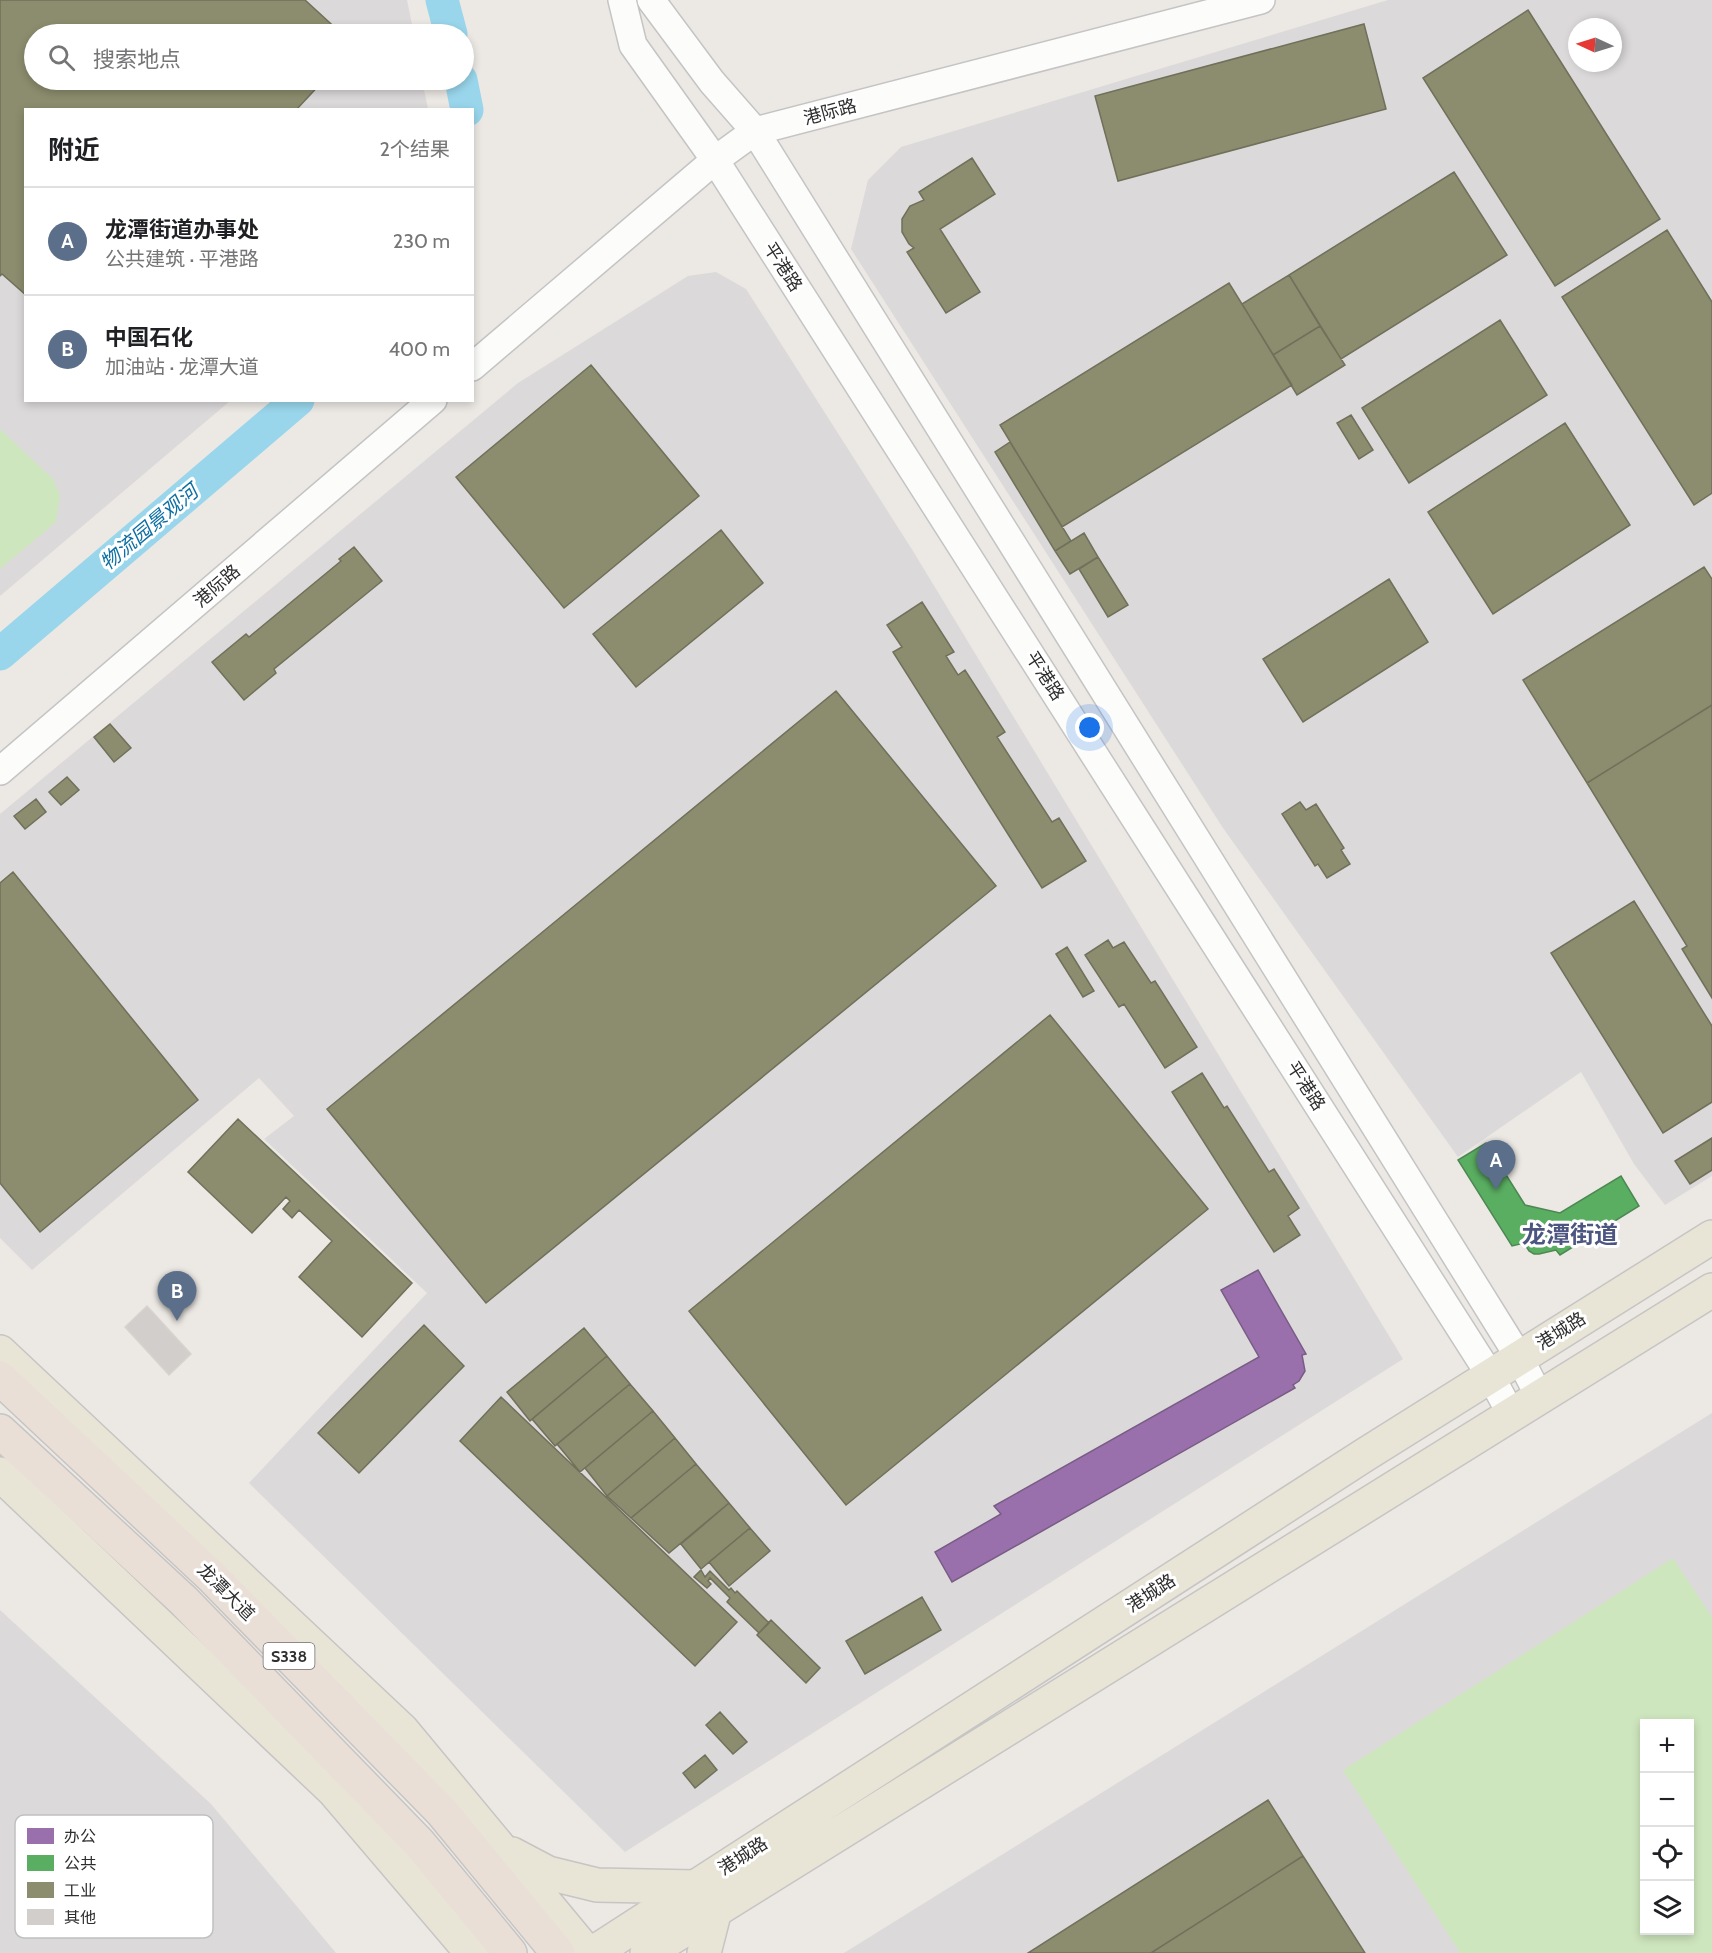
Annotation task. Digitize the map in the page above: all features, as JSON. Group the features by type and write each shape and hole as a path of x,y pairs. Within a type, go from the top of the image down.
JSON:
{"highway":[{"name":"龙潭大道","path":"0,1378 212,1577 442,1812 558,1953"},
{"name":"龙潭大道","path":"0,1431 184,1601 419,1843 510,1953"}],"main road":[{"name":"港城路","path":"592,1953 706,1898 1490,1375 1712,1237"},
{"path":"647,1953 706,1898 1511,1414 1712,1290"},
{"path":"0,1352 402,1730 587,1953"},
{"path":"0,1474 334,1791 472,1953"},
{"path":"499,1847 548,1873 597,1885 706,1898"},
{"path":"704,1953 706,1898"}],"street":[{"name":"平港路","path":"622,0 633,45 715,160 1490,1375 1511,1414"},
{"name":"平港路","path":"651,0 712,82 755,131 1519,1357 1539,1396"},
{"name":"港际路","path":"474,365 715,160 755,131 1261,0"},
{"name":"港际路","path":"0,771 432,402"}],"shaded area":[{"path":"0,0 407,0 412,24 24,24 24,90 424,90 428,108 24,108 24,402 229,402 0,596"},
{"path":"1388,0 1712,0 1712,1176 1665,1205 1634,1164 1581,1072 1458,1157 1223,828 851,249 868,180 901,147"},
{"path":"716,272 746,289 913,551 1403,1359 625,1852 249,1483 427,1293 264,1139 294,1116 259,1078 32,1270 0,1238 0,814 518,383 688,276"},
{"path":"1712,1413 1712,1953 844,1953"},
{"path":"0,1610 211,1804 336,1953 0,1953"}],"green space":[{"path":"0,429 53,479 60,495 56,522 0,569"},
{"path":"1673,1558 1712,1617 1712,1953 1460,1953 1343,1770"}],"building: 办公":[{"path":"1258,1270 1306,1354 1302,1355 1305,1371 1299,1381 1293,1385 1295,1388 952,1582 935,1552 1001,1514 994,1506 1259,1357 1221,1290"}],"building: 公共":[{"path":"1486,1143 1525,1205 1560,1213 1621,1176 1639,1206 1560,1255 1556,1250 1534,1254 1524,1243 1512,1246 1458,1160"}],"building: 工业":[{"path":"0,0 305,0 331,24 24,24 24,90 315,90 298,108 24,108 24,293 2,274 0,276"},
{"path":"1528,10 1660,219 1555,286 1423,78"},
{"path":"1364,24 1386,109 1118,181 1095,96"},
{"path":"972,158 995,194 940,229 980,292 946,313 907,252 914,248 902,232 902,219 910,206 924,200 919,192"},
{"path":"1454,172 1507,255 1341,359 1289,275"},
{"path":"1667,230 1712,302 1712,493 1694,505 1562,297"},
{"path":"1289,275 1320,326 1273,355 1242,304"},
{"path":"1229,283 1292,385 1062,527 1000,425"},
{"path":"1500,320 1547,395 1409,483 1362,408"},
{"path":"1320,326 1345,365 1297,395 1273,355"},
{"path":"591,365 699,496 564,608 456,477"},
{"path":"1351,415 1373,450 1359,459 1337,423"},
{"path":"1565,423 1630,525 1493,614 1428,512"},
{"path":"1010,442 1071,541 1055,551 995,452"},
{"path":"721,530 763,583 636,687 593,634"},
{"path":"1084,533 1098,557 1070,574 1055,551"},
{"path":"354,547 382,581 274,669 276,673 244,700 212,662 246,634 249,637 341,561 339,559"},
{"path":"1098,557 1128,605 1108,617 1079,569"},
{"path":"1704,567 1712,579 1712,705 1587,783 1523,680"},
{"path":"1389,579 1428,642 1303,722 1263,659"},
{"path":"922,602 954,652 946,656 958,675 965,670 1005,732 997,737 1052,822 1059,818 1086,861 1042,888 893,652 902,647 887,625"},
{"path":"836,691 996,886 486,1303 327,1109"},
{"path":"1712,705 1712,998 1682,949 1687,946 1587,783"},
{"path":"110,724 131,748 114,762 94,737"},
{"path":"67,777 79,790 61,805 49,792"},
{"path":"36,799 46,812 25,829 14,816"},
{"path":"1300,802 1306,810 1316,804 1344,848 1341,850 1350,864 1327,878 1318,864 1315,866 1282,814"},
{"path":"13,872 198,1100 40,1232 0,1183 0,883"},
{"path":"1634,901 1712,1026 1712,1102 1663,1133 1551,953"},
{"path":"1108,940 1113,948 1124,942 1151,983 1155,981 1197,1047 1165,1068 1124,1004 1119,1007 1085,955"},
{"path":"1067,947 1094,991 1083,997 1056,954"},
{"path":"1050,1015 1208,1209 846,1505 689,1311"},
{"path":"1202,1073 1224,1108 1227,1106 1269,1172 1274,1169 1299,1208 1288,1216 1300,1235 1274,1252 1172,1092"},
{"path":"238,1119 412,1283 362,1337 299,1277 332,1241 299,1210 292,1218 283,1209 290,1201 286,1197 252,1233 188,1172"},
{"path":"1712,1138 1712,1170 1690,1184 1675,1161"},
{"path":"424,1325 464,1366 359,1473 318,1433"},
{"path":"584,1328 607,1356 530,1421 507,1392"},
{"path":"607,1356 630,1384 555,1446 532,1419"},
{"path":"630,1384 653,1411 580,1472 557,1444"},
{"path":"501,1397 737,1622 695,1666 460,1441"},
{"path":"653,1411 675,1438 607,1496 585,1468"},
{"path":"675,1438 696,1464 631,1518 607,1496"},
{"path":"696,1464 729,1503 669,1553 631,1518"},
{"path":"729,1503 750,1528 701,1569 681,1544"},
{"path":"750,1528 770,1551 729,1586 709,1562"},
{"path":"701,1570 705,1577 710,1571 729,1590 731,1588 735,1593 737,1591 769,1623 759,1633 727,1602 730,1598 710,1578 708,1581 711,1584 707,1588 694,1577"},
{"path":"922,1597 941,1630 865,1674 846,1641"},
{"path":"771,1620 820,1668 806,1683 757,1635"},
{"path":"720,1712 747,1742 733,1754 706,1725"},
{"path":"705,1755 717,1770 695,1788 683,1773"},
{"path":"1268,1800 1303,1856 1151,1953 1028,1953"},
{"path":"1303,1856 1365,1953 1151,1953"}],"building: 其他":[{"path":"147,1306 191,1354 169,1375 125,1327"}],"waterway":[{"name":"物流园景观河","path":"442,0 448,24"},
{"name":"物流园景观河","path":"463,90 467,108"},
{"name":"物流园景观河","path":"0,654 296,402"}],"place":[{"name":"龙潭街道办事处","path":"1496,1190"},
{"name":"中国石化","path":"177,1321"}],"district":[{"name":"龙潭街道","path":"1570,1234"}]}
